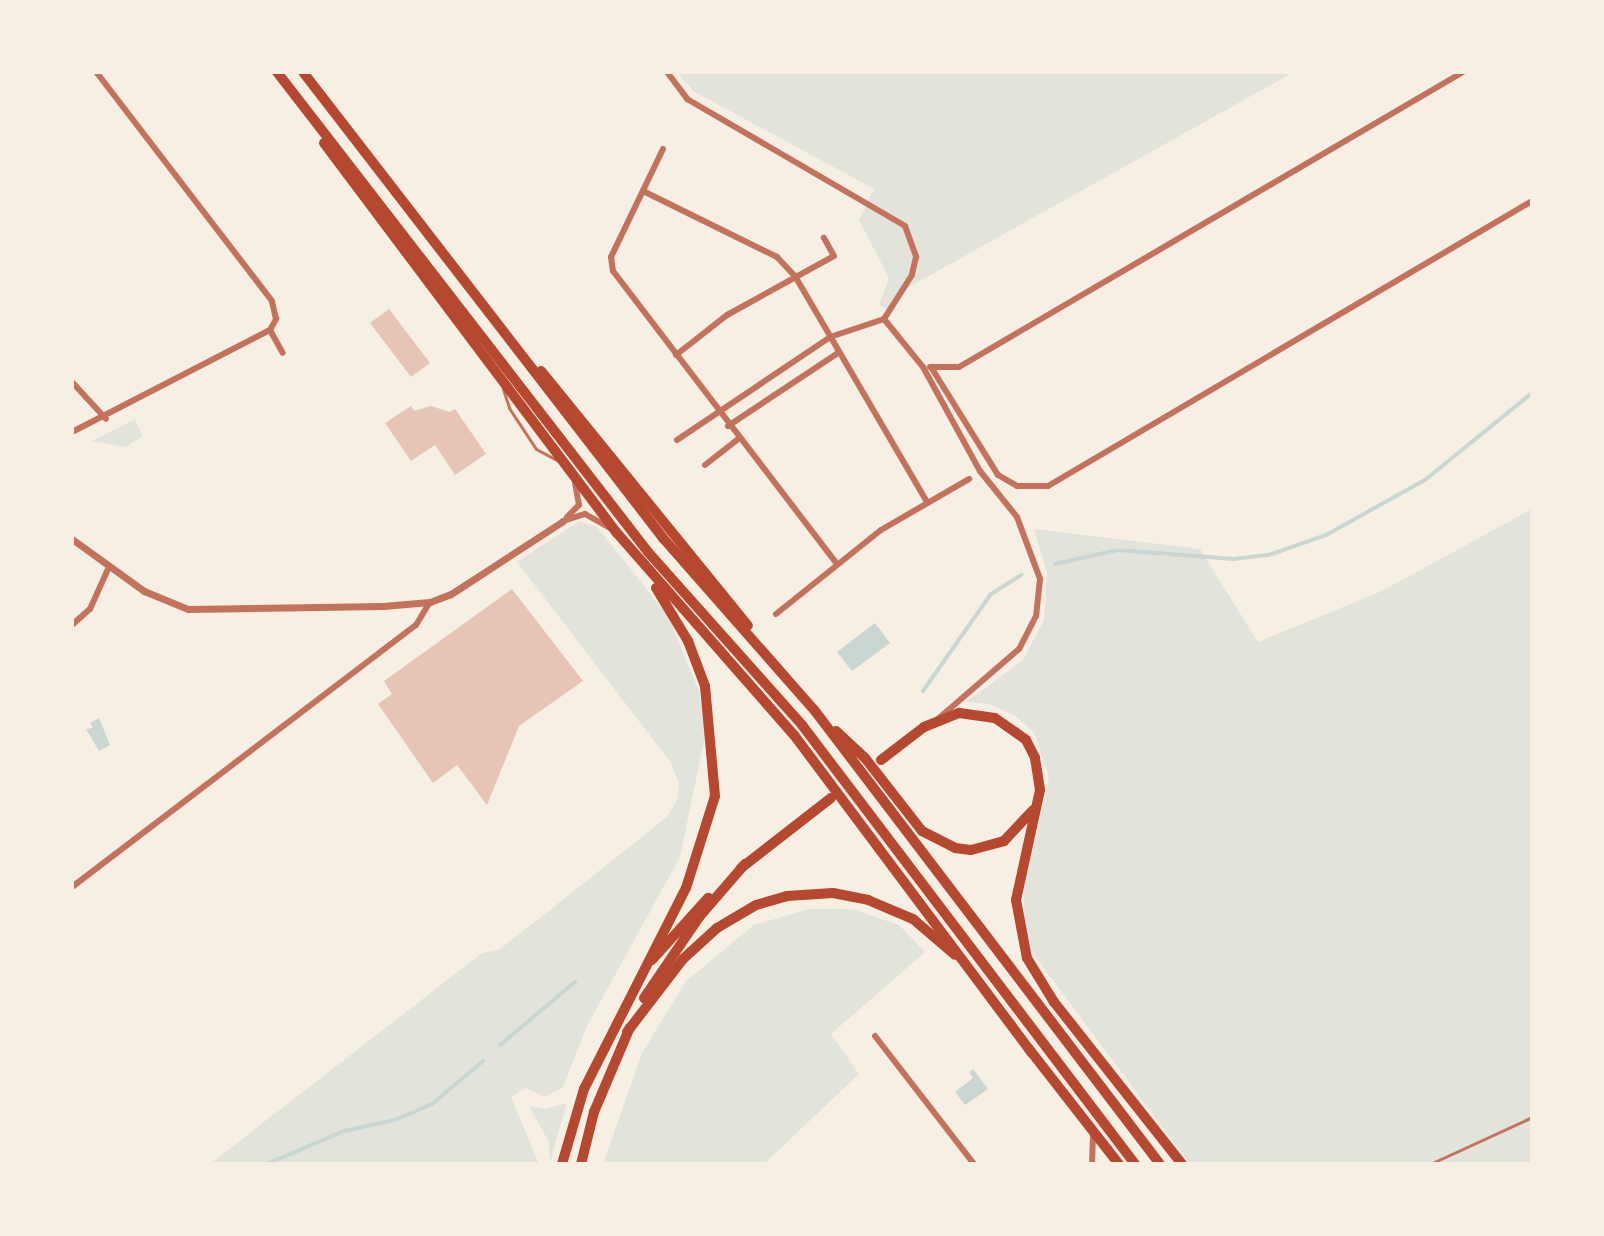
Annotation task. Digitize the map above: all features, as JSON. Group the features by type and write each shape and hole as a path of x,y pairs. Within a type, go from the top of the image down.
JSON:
{"highway":[{"path":"277,72 648,552 802,725 1135,1164"},
{"path":"303,72 473,294 724,592 782,673 815,711 1160,1164"},
{"path":"300,102 339,168 502,386 642,565 794,735 1032,1053"},
{"path":"562,1164 584,1089 616,1016 686,888 715,796 705,686 688,641 642,565"},
{"path":"815,711 865,758 922,831 955,848 971,850 1004,841 1025,824 1039,797"},
{"path":"881,760 937,720 971,712 1007,723 1032,749 1039,797 1016,900 1027,958 1054,1002 1182,1164"},
{"path":"616,1016 659,951 745,864 831,798"},
{"path":"581,1164 594,1112 627,1032 668,960 745,864"},
{"path":"627,1032 683,959 717,928 756,905 787,896 833,893 896,910 932,933 1119,1164"}],"street":[{"path":"72,432 106,419 270,330 276,319 272,301 96,72"},
{"path":"667,72 687,99 905,226 916,257 912,275 884,319 830,337 677,440"},
{"path":"927,367 959,367 1463,72"},
{"path":"663,149 611,257 613,271 728,426 837,564"},
{"path":"643,191 777,257 795,276 927,502"},
{"path":"884,319 927,367 998,475 1017,486 1048,486 1532,201"},
{"path":"676,355 727,315 834,256 824,238"},
{"path":"270,330 283,353"},
{"path":"728,426 838,353"},
{"path":"927,367 980,471 1017,517 1040,579 1036,616 1019,649 937,720"},
{"path":"72,382 106,419"},
{"path":"705,465 738,439"},
{"path":"72,888 416,625 430,602 563,521 579,505 574,478"},
{"path":"776,614 837,564 927,502 969,479"},
{"path":"563,521 585,514 617,533"},
{"path":"72,539 157,598 188,609 430,602"},
{"path":"72,625 90,609 109,567"},
{"path":"875,1036 974,1164"},
{"path":"1092,1127 1096,1148 1092,1164"}],"lane":[{"path":"1430,1164 1532,1117"}],"shaded area":[{"path":"677,72 1294,72 902,291 893,312 879,305 889,278 859,220 874,189 693,91"},
{"path":"135,419 142,436 126,447 92,441"},
{"path":"1532,509 1532,1164 1190,1164 1034,955 1024,922 1024,888 1049,777 1034,733 1016,716 989,704 966,702 1023,660 1044,620 1047,573 1034,529 1200,549 1258,642 1382,591"},
{"path":"579,521 597,527 668,616 699,691 705,736 680,857 587,1026 563,1087 545,1097 526,1088 511,1097 539,1164 210,1164 482,953 499,950 667,817 677,800 679,783 671,763 517,562"},
{"path":"875,623 890,643 852,671 837,652"},
{"path":"99,718 110,745 99,751 86,729 93,728 90,723"},
{"path":"809,909 852,909 899,925 925,952 831,1034 859,1074 764,1164 603,1164 642,1053 686,981 754,925"},
{"path":"973,1069 988,1089 965,1105 955,1092 973,1078 969,1072"},
{"path":"567,1103 550,1164 549,1142 529,1106 545,1109"}],"building":[{"path":"389,309 430,363 411,377 370,323"},
{"path":"411,406 414,411 431,406 450,412 455,409 486,454 455,475 435,445 411,461 385,423"},
{"path":"512,589 583,681 519,726 487,805 457,765 433,783 378,704 392,694 384,681"}],"waterway":[{"path":"1055,564 1117,550 1234,559 1269,555 1326,535 1425,480 1532,393"},
{"path":"923,691 991,594 1022,575"},
{"path":"500,1045 575,982"},
{"path":"267,1164 344,1131 395,1120 432,1104 483,1061"}]}
